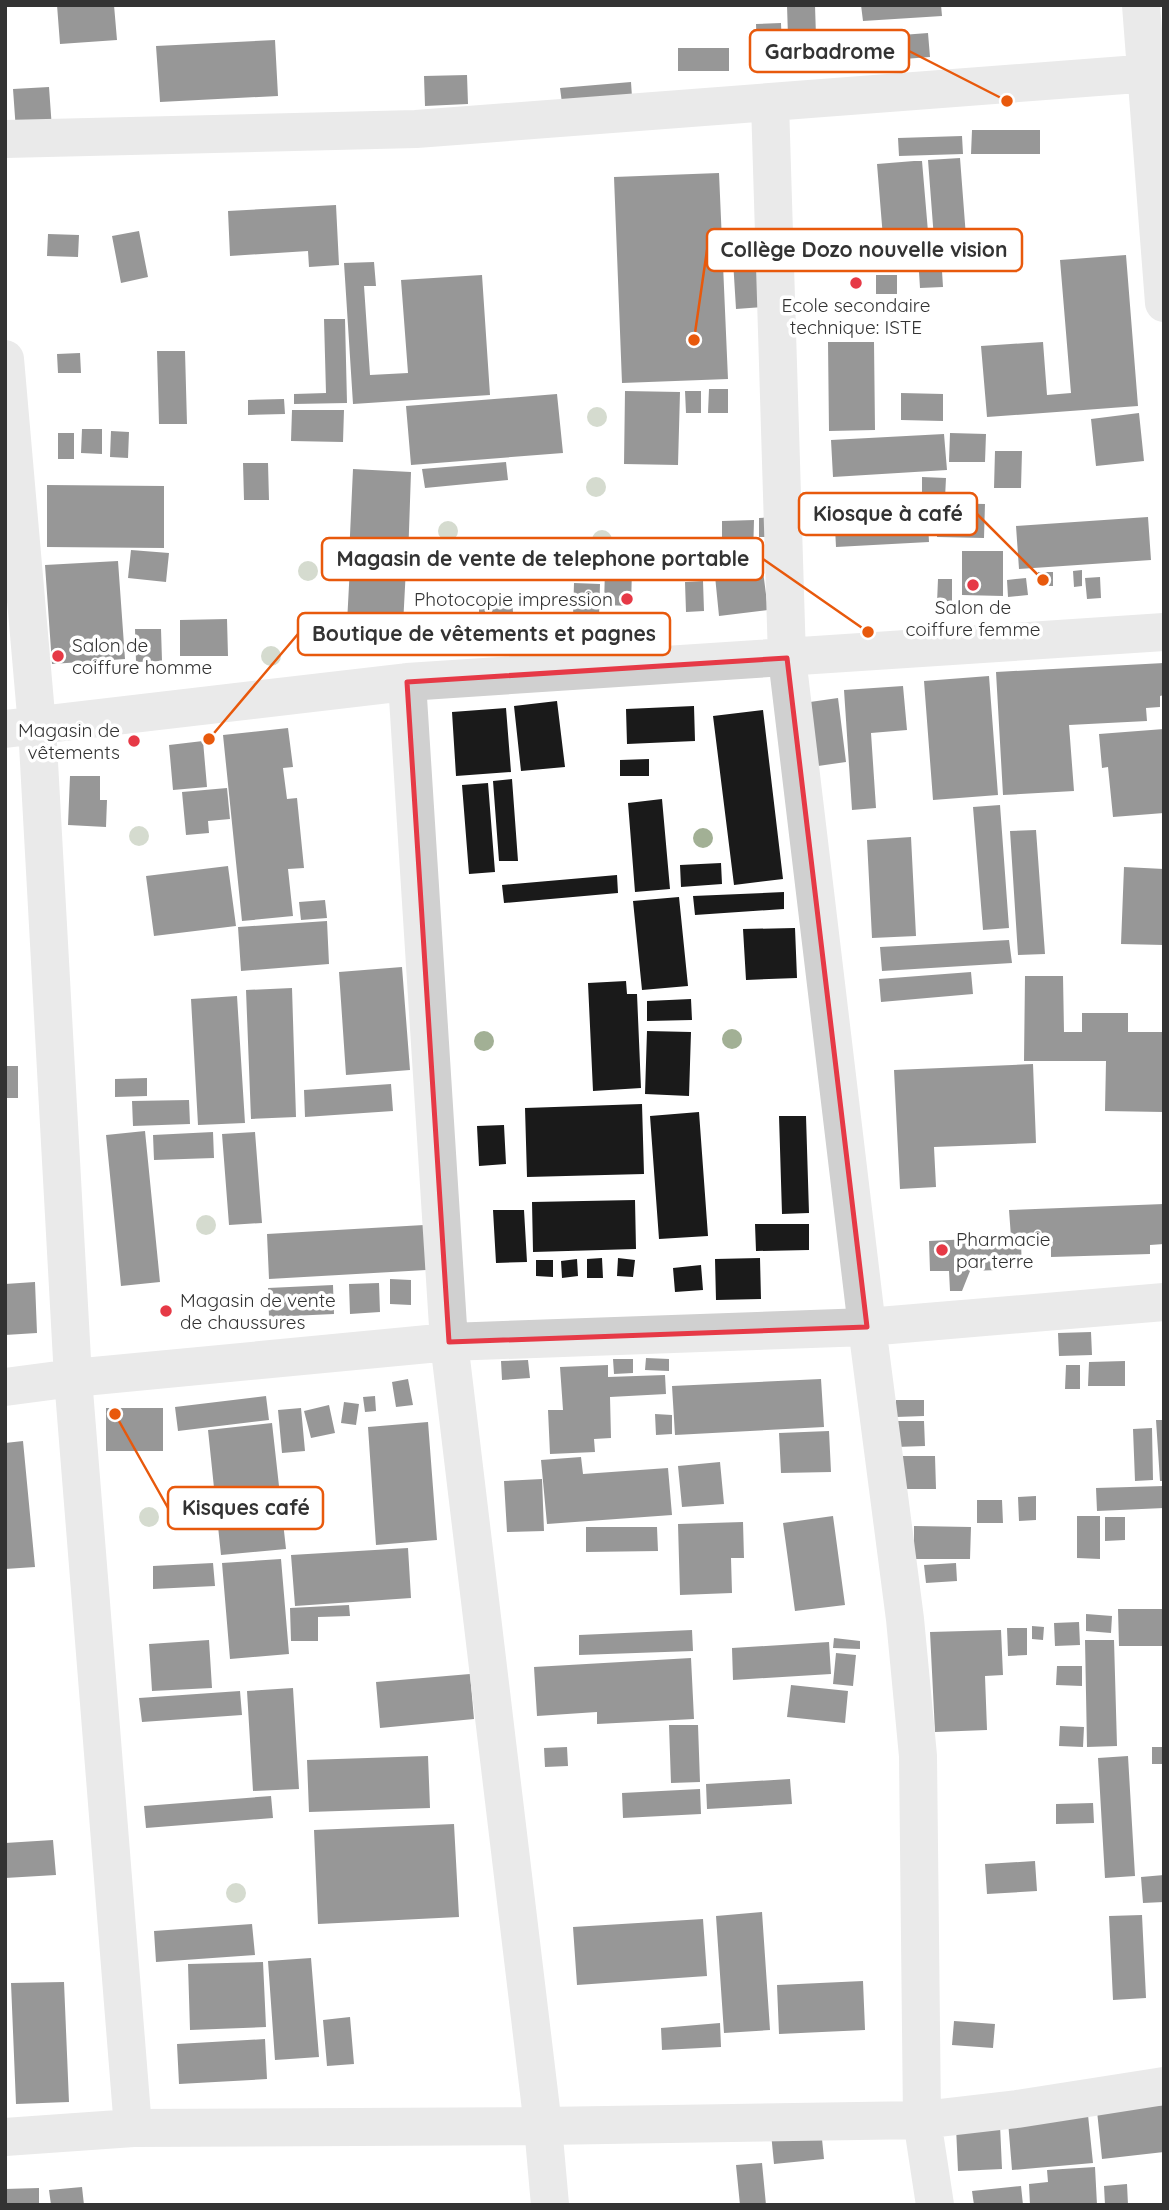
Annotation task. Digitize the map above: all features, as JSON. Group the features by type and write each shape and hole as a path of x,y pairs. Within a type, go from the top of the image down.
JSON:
{"street":[{"path":"1142,5 1155,73 1164,303"},
{"path":"5,139 416,130 1155,73"},
{"path":"770,103 787,658 867,1327 905,1619 918,1756 922,2120 935,2205"},
{"path":"5,359 21,727 133,2129"},
{"path":"21,727 407,682 1164,632"},
{"path":"407,682 449,1342 543,2126 550,2205"},
{"path":"5,1387 449,1342 867,1327 1164,1302"},
{"path":"5,2137 133,2129 922,2120 1017,2109 1164,2086"}],"highlighted area":[{"path":"787,658 867,1327 449,1342 407,682"}],"building":[{"path":"57,5 114,5 117,40 60,44"},
{"path":"787,5 815,5 817,69 789,69"},
{"path":"861,5 941,5 942,16 863,21"},
{"path":"781,23 782,51 757,51 756,24"},
{"path":"928,33 930,57 826,65 823,41"},
{"path":"275,40 278,96 160,102 156,46"},
{"path":"678,48 729,48 729,71 678,71"},
{"path":"467,75 468,104 425,106 424,76"},
{"path":"631,82 632,97 562,103 560,88"},
{"path":"49,87 52,129 16,131 13,89"},
{"path":"972,130 1040,130 1040,154 971,154"},
{"path":"962,136 963,154 899,156 898,138"},
{"path":"960,158 968,263 936,265 928,160"},
{"path":"922,161 931,267 922,268 920,247 884,250 877,164"},
{"path":"719,173 728,379 622,383 614,177"},
{"path":"336,205 339,265 309,267 308,251 230,256 228,211"},
{"path":"139,231 148,277 121,283 112,236"},
{"path":"48,234 79,235 78,257 47,256"},
{"path":"917,253 918,270 895,271 894,254"},
{"path":"1126,255 1138,406 987,417 981,346 1043,342 1047,395 1071,393 1060,260"},
{"path":"761,258 763,307 736,309 733,260"},
{"path":"374,262 376,286 364,286 370,375 408,373 401,280 482,275 490,395 353,404 344,263"},
{"path":"942,271 943,287 920,288 919,272"},
{"path":"876,275 897,275 897,294 876,294"},
{"path":"324,319 345,319 347,403 294,404 294,394 326,393"},
{"path":"828,342 874,342 875,430 829,431"},
{"path":"157,351 185,351 187,424 159,424"},
{"path":"80,353 81,373 58,373 57,354"},
{"path":"709,389 728,389 728,413 708,413"},
{"path":"625,391 680,392 678,465 624,464"},
{"path":"685,391 701,391 701,413 686,413"},
{"path":"901,393 943,394 943,421 901,420"},
{"path":"557,394 563,453 411,465 406,406"},
{"path":"284,399 285,414 248,415 248,400"},
{"path":"292,410 344,410 343,442 291,441"},
{"path":"1139,413 1144,461 1096,466 1091,419"},
{"path":"82,429 102,429 102,454 81,453"},
{"path":"111,431 129,432 128,458 110,457"},
{"path":"58,433 74,433 74,459 58,459"},
{"path":"950,433 986,434 985,462 949,462"},
{"path":"944,434 947,470 833,477 831,440"},
{"path":"995,451 1022,451 1021,488 994,488"},
{"path":"506,462 508,480 425,488 422,469"},
{"path":"243,463 268,463 269,500 244,500"},
{"path":"353,469 411,472 408,560 349,557"},
{"path":"922,477 946,478 945,498 922,497"},
{"path":"47,485 164,486 164,548 47,547"},
{"path":"927,503 929,542 836,547 834,509"},
{"path":"937,503 985,504 984,538 937,537"},
{"path":"773,517 773,537 759,537 759,518"},
{"path":"1148,517 1151,560 1019,569 1016,526"},
{"path":"754,520 753,557 722,556 722,521"},
{"path":"131,550 169,553 166,582 128,578"},
{"path":"962,551 1003,551 1003,596 962,595"},
{"path":"118,561 125,659 52,664 45,565"},
{"path":"350,566 406,568 403,625 347,623"},
{"path":"605,569 632,569 631,606 604,605"},
{"path":"1082,570 1082,586 1074,587 1073,571"},
{"path":"763,571 768,610 719,616 715,576"},
{"path":"1038,572 1053,572 1053,586 1038,586"},
{"path":"1100,577 1101,598 1087,599 1085,578"},
{"path":"1026,578 1028,595 1008,597 1007,580"},
{"path":"938,579 952,579 952,603 937,603"},
{"path":"703,581 704,611 686,612 685,582"},
{"path":"574,583 600,584 599,617 573,617"},
{"path":"512,595 514,630 503,631 502,622 488,623 489,637 466,638 464,613 479,612 479,597"},
{"path":"227,619 228,656 180,656 180,620"},
{"path":"135,629 161,629 162,661 136,662"},
{"path":"1164,663 1164,695 1160,696 1160,707 1146,708 1147,721 1069,725 1074,791 1003,795 996,672"},
{"path":"989,676 998,795 933,800 924,681"},
{"path":"903,686 907,730 871,733 876,808 852,810 844,690"},
{"path":"838,698 846,762 818,766 810,702"},
{"path":"557,701 565,767 521,771 514,706"},
{"path":"694,706 695,741 627,744 626,709"},
{"path":"506,708 511,772 456,776 452,712"},
{"path":"763,710 783,879 734,885 713,716"},
{"path":"288,728 293,767 283,768 287,799 297,798 304,868 288,869 293,916 242,921 223,735"},
{"path":"1164,729 1164,813 1113,817 1108,767 1102,768 1099,734"},
{"path":"203,741 207,787 173,790 169,745"},
{"path":"649,759 649,776 620,776 620,760"},
{"path":"70,776 100,776 100,800 107,800 106,827 68,825"},
{"path":"512,779 518,861 499,861 493,781"},
{"path":"488,783 495,872 469,874 462,785"},
{"path":"227,788 230,819 208,821 209,833 186,835 182,792"},
{"path":"662,799 670,889 635,892 628,803"},
{"path":"1000,805 1009,928 983,930 973,807"},
{"path":"1036,830 1045,954 1018,955 1010,831"},
{"path":"911,837 916,936 872,938 867,840"},
{"path":"721,863 722,884 681,887 680,865"},
{"path":"228,866 236,926 154,936 146,876"},
{"path":"1124,867 1164,869 1164,945 1121,944"},
{"path":"617,875 618,893 504,903 502,885"},
{"path":"784,892 784,909 695,915 693,896"},
{"path":"679,897 688,986 642,990 633,901"},
{"path":"325,900 327,918 301,920 299,902"},
{"path":"327,921 329,964 241,971 238,927"},
{"path":"795,928 797,978 746,980 743,929"},
{"path":"1009,940 1012,963 882,971 880,947"},
{"path":"402,967 410,1070 346,1075 339,972"},
{"path":"971,972 973,994 881,1002 879,979"},
{"path":"1025,976 1063,976 1064,1032 1082,1032 1082,1013 1128,1013 1128,1032 1164,1032 1164,1112 1105,1111 1106,1061 1024,1061"},
{"path":"626,981 627,994 637,994 641,1088 593,1091 588,983"},
{"path":"292,988 296,1117 251,1119 246,990"},
{"path":"237,996 245,1123 198,1125 191,999"},
{"path":"691,999 692,1020 647,1021 647,1001"},
{"path":"647,1031 691,1032 689,1096 645,1094"},
{"path":"1033,1064 1036,1143 934,1147 936,1187 900,1189 894,1070"},
{"path":"5,1066 18,1066 18,1098 5,1098"},
{"path":"147,1078 147,1096 115,1097 115,1079"},
{"path":"391,1084 393,1111 305,1117 304,1090"},
{"path":"189,1100 190,1124 133,1126 132,1101"},
{"path":"642,1104 644,1174 527,1177 525,1108"},
{"path":"699,1112 708,1236 659,1239 650,1116"},
{"path":"779,1116 806,1116 809,1213 782,1214"},
{"path":"504,1125 506,1164 479,1166 477,1126"},
{"path":"145,1131 160,1282 121,1286 106,1135"},
{"path":"213,1132 214,1158 154,1160 153,1135"},
{"path":"255,1132 262,1223 229,1225 222,1134"},
{"path":"635,1200 636,1249 533,1252 532,1202"},
{"path":"1164,1204 1164,1244 1150,1245 1150,1254 1051,1257 1051,1242 1021,1243 1022,1269 970,1271 962,1291 950,1291 949,1271 930,1271 929,1241 1011,1237 1009,1210"},
{"path":"493,1210 524,1210 527,1262 496,1263"},
{"path":"755,1224 809,1224 809,1250 756,1251"},
{"path":"424,1225 426,1270 269,1279 267,1234"},
{"path":"602,1258 603,1278 587,1278 587,1259"},
{"path":"618,1258 635,1260 633,1277 617,1276"},
{"path":"760,1258 761,1299 716,1300 715,1259"},
{"path":"577,1259 578,1276 562,1278 561,1261"},
{"path":"536,1260 553,1260 553,1277 536,1276"},
{"path":"701,1265 703,1290 675,1292 673,1268"},
{"path":"390,1279 411,1280 411,1305 390,1304"},
{"path":"35,1282 37,1333 5,1335 5,1284"},
{"path":"379,1283 380,1312 350,1314 349,1284"},
{"path":"333,1285 334,1314 269,1317 268,1288"},
{"path":"1091,1332 1092,1355 1059,1356 1058,1333"},
{"path":"646,1358 669,1359 669,1371 645,1370"},
{"path":"613,1359 633,1359 633,1373 614,1374"},
{"path":"528,1360 530,1378 502,1380 501,1361"},
{"path":"1125,1361 1125,1386 1088,1386 1089,1362"},
{"path":"608,1365 608,1377 665,1375 666,1394 610,1397 611,1438 594,1439 595,1452 550,1454 548,1410 563,1410 560,1367"},
{"path":"1066,1365 1080,1365 1080,1389 1065,1389"},
{"path":"408,1379 413,1405 396,1407 392,1382"},
{"path":"821,1379 824,1427 675,1435 672,1386"},
{"path":"266,1396 269,1420 178,1431 175,1407"},
{"path":"375,1396 376,1411 365,1412 363,1397"},
{"path":"896,1400 924,1400 924,1416 896,1417"},
{"path":"344,1402 359,1404 356,1425 341,1423"},
{"path":"329,1405 335,1433 311,1438 304,1411"},
{"path":"106,1408 163,1408 163,1451 106,1451"},
{"path":"301,1408 305,1451 282,1453 278,1410"},
{"path":"655,1414 672,1415 672,1434 656,1435"},
{"path":"1156,1420 1164,1420 1164,1481 1160,1481"},
{"path":"894,1421 924,1421 925,1446 896,1447"},
{"path":"428,1422 437,1540 376,1545 368,1427"},
{"path":"272,1423 286,1549 221,1555 208,1430"},
{"path":"1152,1428 1153,1480 1135,1481 1133,1429"},
{"path":"829,1431 831,1472 781,1473 779,1433"},
{"path":"23,1441 35,1567 5,1569 5,1443"},
{"path":"901,1456 935,1456 936,1489 901,1489"},
{"path":"581,1457 583,1474 668,1468 672,1515 547,1524 541,1460"},
{"path":"720,1462 724,1504 682,1507 678,1466"},
{"path":"542,1479 544,1531 507,1532 504,1481"},
{"path":"1164,1486 1164,1508 1097,1511 1096,1488"},
{"path":"1036,1496 1036,1520 1019,1521 1018,1497"},
{"path":"977,1500 1002,1500 1003,1523 977,1523"},
{"path":"833,1516 845,1605 795,1611 783,1523"},
{"path":"1077,1516 1100,1516 1100,1559 1077,1558"},
{"path":"1105,1517 1125,1517 1125,1540 1105,1541"},
{"path":"743,1522 744,1558 731,1558 732,1593 680,1595 678,1524"},
{"path":"914,1526 971,1527 970,1559 914,1559"},
{"path":"586,1527 657,1527 658,1551 586,1552"},
{"path":"408,1548 411,1598 295,1606 291,1555"},
{"path":"281,1559 289,1654 230,1659 222,1563"},
{"path":"213,1563 215,1586 153,1589 153,1566"},
{"path":"956,1563 957,1581 926,1583 924,1565"},
{"path":"349,1605 350,1616 318,1617 318,1641 291,1641 290,1608"},
{"path":"1118,1609 1164,1609 1164,1646 1119,1646"},
{"path":"1086,1614 1112,1616 1111,1633 1086,1631"},
{"path":"1079,1622 1080,1645 1055,1646 1054,1623"},
{"path":"1032,1626 1044,1627 1043,1640 1032,1639"},
{"path":"1007,1628 1027,1628 1027,1655 1008,1656"},
{"path":"692,1630 693,1651 579,1655 579,1635"},
{"path":"1001,1630 1003,1675 985,1676 987,1730 935,1732 930,1632"},
{"path":"834,1638 860,1641 860,1649 833,1648"},
{"path":"209,1640 212,1688 152,1691 149,1644"},
{"path":"1085,1640 1114,1640 1117,1746 1087,1747"},
{"path":"829,1642 831,1674 733,1680 732,1648"},
{"path":"836,1653 856,1655 853,1686 833,1684"},
{"path":"691,1658 694,1719 597,1724 597,1712 537,1716 534,1667"},
{"path":"1057,1666 1082,1666 1082,1686 1056,1685"},
{"path":"470,1674 474,1719 380,1728 376,1682"},
{"path":"791,1685 848,1691 845,1723 787,1717"},
{"path":"293,1688 299,1789 253,1791 247,1691"},
{"path":"240,1691 242,1715 142,1722 139,1698"},
{"path":"669,1725 698,1725 700,1782 671,1783"},
{"path":"1060,1726 1084,1727 1083,1747 1059,1746"},
{"path":"567,1747 568,1766 545,1767 544,1748"},
{"path":"1152,1747 1164,1747 1164,1764 1152,1764"},
{"path":"428,1756 430,1808 309,1812 307,1760"},
{"path":"1128,1756 1135,1876 1105,1878 1098,1758"},
{"path":"790,1779 792,1804 707,1809 706,1784"},
{"path":"700,1789 701,1814 623,1818 622,1793"},
{"path":"271,1796 273,1818 146,1828 144,1806"},
{"path":"1093,1803 1094,1823 1056,1824 1056,1804"},
{"path":"454,1824 459,1917 318,1924 314,1830"},
{"path":"53,1840 56,1875 5,1878 5,1843"},
{"path":"1035,1861 1037,1891 987,1894 985,1864"},
{"path":"1164,1875 1164,1902 1143,1903 1141,1877"},
{"path":"762,1912 770,2030 724,2033 716,1916"},
{"path":"1142,1915 1146,1998 1113,2000 1109,1916"},
{"path":"703,1919 707,1976 577,1985 573,1927"},
{"path":"252,1924 255,1955 156,1962 154,1931"},
{"path":"311,1958 319,2057 275,2060 268,1961"},
{"path":"263,1962 266,2027 190,2030 188,1964"},
{"path":"863,1981 865,2030 779,2034 777,1985"},
{"path":"64,1982 69,2102 16,2104 11,1983"},
{"path":"350,2017 354,2064 327,2066 323,2020"},
{"path":"954,2021 995,2024 993,2048 952,2045"},
{"path":"720,2023 721,2047 662,2050 661,2028"},
{"path":"265,2039 267,2079 179,2084 177,2044"},
{"path":"1164,2105 1164,2152 1102,2159 1097,2111"},
{"path":"1088,2115 1093,2163 1012,2170 1008,2121"},
{"path":"1000,2125 1002,2169 958,2171 956,2127"},
{"path":"821,2129 824,2159 774,2164 771,2133"},
{"path":"762,2163 766,2205 740,2205 736,2165"},
{"path":"1095,2167 1097,2205 1030,2205 1029,2184 1048,2182 1047,2170"},
{"path":"1127,2184 1128,2205 1105,2205 1104,2186"},
{"path":"1021,2186 1023,2205 974,2205 972,2191"},
{"path":"82,2187 84,2205 51,2205 49,2190"},
{"path":"39,2188 39,2205 5,2205 5,2189"}],"place":[{"name":"Garbadrome","path":"1007,101"},
{"name":"Ecole secondaire technique: ISTE","path":"856,283"},
{"name":"Collège Dozo nouvelle vision","path":"694,340"},
{"name":"Kiosque à café","path":"1043,580"},
{"name":"Salon de coiffure femme","path":"973,585"},
{"name":"Photocopie impression","path":"627,599"},
{"name":"Magasin de vente de telephone portable","path":"868,632"},
{"name":"Salon de coiffure homme","path":"58,656"},
{"name":"Boutique de vêtements et pagnes","path":"209,739"},
{"name":"Magasin de vêtements","path":"134,741"},
{"name":"Pharmacie par terre","path":"942,1250"},
{"name":"Magasin de vente de chaussures","path":"166,1311"},
{"name":"Kisques café","path":"115,1414"}]}
